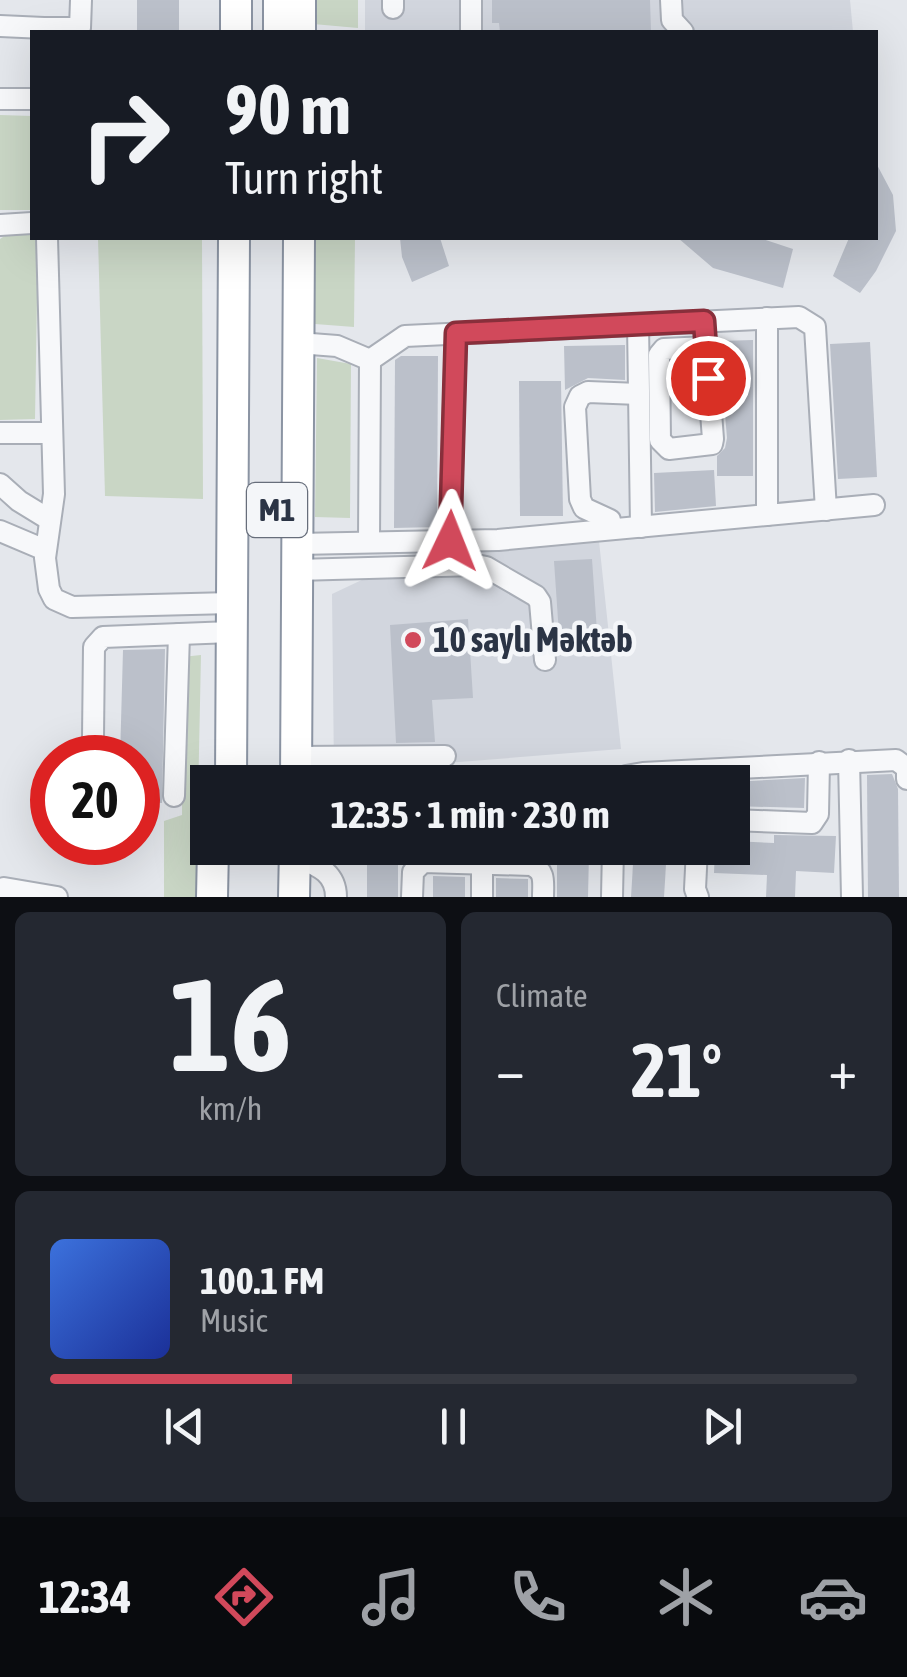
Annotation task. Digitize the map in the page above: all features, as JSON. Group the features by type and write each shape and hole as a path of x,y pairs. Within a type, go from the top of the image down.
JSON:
{"highway":[{"path":"236,0 236,30"},
{"path":"279,0 279,30"},
{"path":"300,0 300,30"},
{"name":"M1","path":"231,765 234,240"},
{"name":"M1","path":"275,765 278,240"},
{"path":"296,765 299,240"},
{"path":"218,765 231,630"},
{"path":"212,897 213,865"},
{"path":"232,865 232,897"},
{"path":"274,897 284,865"},
{"path":"290,865 294,897"}],"lane":[{"path":"0,26 80,30 81,0"},
{"path":"471,0 471,30"},
{"path":"671,0 672,20 681,30"},
{"path":"0,99 30,99"},
{"path":"0,225 30,223"},
{"path":"47,240 54,494 45,550 49,589 63,605 231,630"},
{"path":"370,360 405,336 799,317 815,327 826,510"},
{"path":"767,318 767,515"},
{"path":"704,321 706,347 712,444 669,448 660,440 659,355 664,349 706,347"},
{"path":"638,324 641,527"},
{"path":"450,541 456,333"},
{"path":"298,343 336,346 370,360"},
{"path":"369,542 370,360"},
{"path":"612,530 610,520 584,508 580,499 576,407 580,396 588,392 639,394"},
{"path":"0,433 51,433"},
{"path":"0,484 50,520"},
{"path":"297,557 369,542 612,530 874,505"},
{"path":"0,530 45,550"},
{"path":"297,557 486,567 540,602 545,660"},
{"path":"93,735 97,640 231,630"},
{"path":"174,796 178,634"},
{"path":"350,765 446,756"},
{"path":"849,760 852,897"},
{"path":"750,766 896,760 906,768 907,779"},
{"path":"750,821 812,823 818,814 819,762"},
{"path":"316,865 332,877 336,897"},
{"path":"412,897 416,865"},
{"path":"482,865 482,897"},
{"path":"531,865 539,868 543,876 544,897"},
{"path":"612,897 613,865"},
{"path":"696,865 694,889 698,897"},
{"path":"4,888 56,897"}],"shaded area":[{"path":"365,0 850,0 853,30 365,30"},
{"name":"10 saylı Məktəb","path":"599,541 621,749 421,765 334,765 332,594 366,578 365,558"}],"green space":[{"path":"314,0 358,0 358,28 313,24"},
{"path":"0,115 30,116 30,210 0,210"},
{"path":"9,233 30,234 30,240 38,240 35,419 0,420 0,239"},
{"path":"98,240 202,240 203,499 105,496"},
{"path":"314,240 355,240 354,327 315,324"},
{"path":"317,358 351,364 350,518 315,517"},
{"path":"201,655 199,765 190,765 190,865 197,865 196,897 164,897 164,821 182,815 182,657"}],"building":[{"path":"137,0 179,0 179,30 137,30"},
{"path":"492,0 650,0 651,30 500,30 499,23 492,23"},
{"path":"878,167 893,195 896,231 860,293 833,276 848,240 878,240"},
{"path":"400,240 441,240 449,266 412,282"},
{"path":"680,240 766,240 793,249 783,288 713,268"},
{"path":"753,340 753,476 717,476 717,456 725,448 727,438 719,341"},
{"path":"870,342 877,477 838,479 830,344"},
{"path":"625,345 625,380 588,378 565,390 564,346"},
{"path":"401,356 438,356 437,527 394,528 395,360"},
{"path":"519,381 561,381 563,516 520,516"},
{"path":"714,470 716,506 655,512 654,473"},
{"path":"592,559 597,632 559,634 554,561"},
{"path":"468,619 473,698 432,700 435,742 396,743 390,625"},
{"path":"165,649 162,803 160,735 121,735 123,650"},
{"path":"892,774 898,789 899,897 868,897 867,775"},
{"path":"805,778 804,808 750,806 750,781"},
{"path":"774,835 836,836 834,873 796,871 795,897 766,897 767,875 714,873 714,865 750,865 750,842 774,843"},
{"path":"367,865 398,865 398,897 367,897"},
{"path":"557,865 589,865 588,897 557,897"},
{"path":"633,865 666,865 664,897 631,897"},
{"path":"433,876 465,877 465,897 433,897"},
{"path":"496,878 528,879 528,897 496,897"}],"place":[{"name":"10 saylı Məktəb","path":"413,640"}],"route":[{"path":"450,541 456,333 704,321 708,378"}]}
